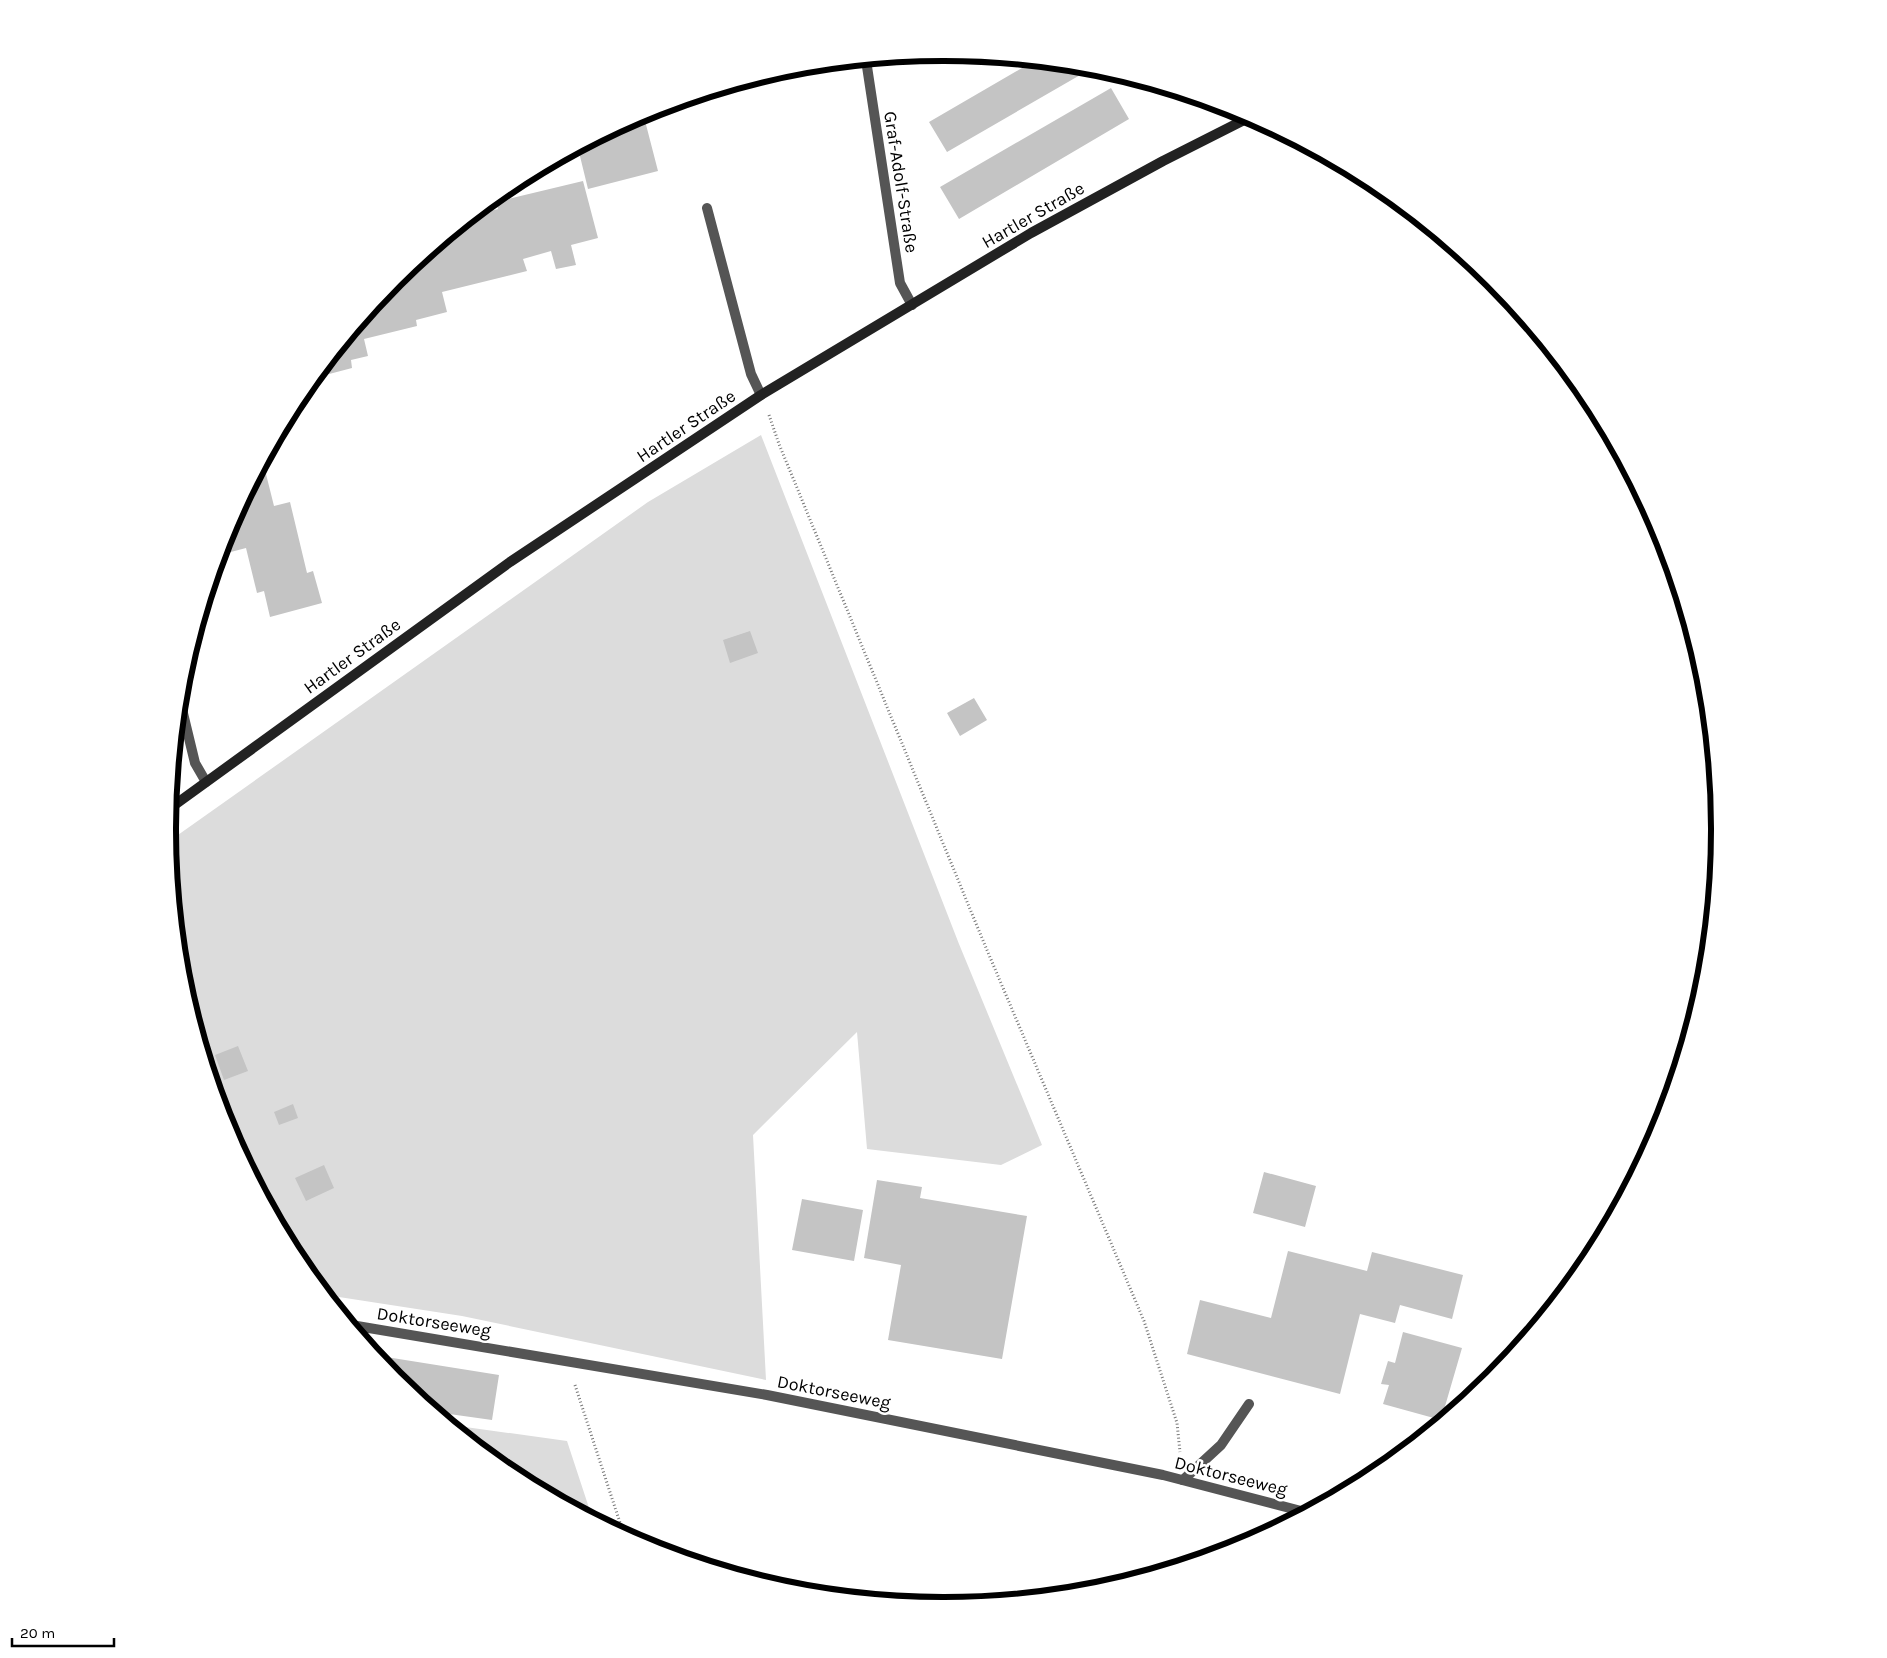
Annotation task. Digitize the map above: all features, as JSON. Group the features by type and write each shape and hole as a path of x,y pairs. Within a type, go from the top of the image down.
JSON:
{"main road":[{"name":"Hartler Straße","path":"177,804 510,562 762,395 1040,228 1162,161 1241,122"}],"street":[{"name":"Graf-Adolf-Straße","path":"867,66 900,283 912,305"},
{"path":"707,208 751,374 762,395"},
{"path":"184,718 195,762 206,782"},
{"name":"Doktorseeweg","path":"359,1326 767,1395 1183,1480 1298,1510"},
{"path":"1183,1480 1221,1445 1249,1404"}],"path":[{"path":"762,395 779,444 976,924 1144,1321 1177,1422 1183,1480"},
{"path":"568,1360 584,1417 621,1525"}],"shaded area":[{"path":"761,435 959,944 1042,1145 1001,1165 867,1149 857,1032 753,1135 766,1380 462,1316 334,1296 305,1256 279,1213 255,1169 234,1123 216,1076 202,1028 182,929 177,879 176,836 648,502"},
{"path":"462,1427 567,1441 590,1510 517,1467"}],"building":[{"path":"1025,66 1082,74 947,152 929,122"},
{"path":"1111,88 1129,119 959,219 940,187"},
{"path":"645,122 658,171 588,189 579,153 604,140"},
{"path":"583,181 598,238 571,245 576,265 556,269 551,251 523,259 527,271 442,292 447,312 416,320 417,326 364,339 368,356 351,360 352,368 324,375 366,323 401,286 437,252 488,211 498,209 497,205 504,200"},
{"path":"265,470 274,506 290,502 307,573 313,571 322,603 270,617 264,591 257,593 246,548 227,553"},
{"path":"750,631 758,653 730,663 723,640"},
{"path":"974,698 987,720 960,736 947,713"},
{"path":"238,1046 248,1071 224,1080 215,1055"},
{"path":"293,1104 298,1118 279,1125 274,1112"},
{"path":"324,1165 334,1188 306,1201 295,1178"},
{"path":"1264,1172 1316,1186 1305,1227 1253,1213"},
{"path":"877,1180 922,1187 920,1198 1027,1216 1002,1359 888,1340 901,1265 864,1258"},
{"path":"802,1199 863,1210 854,1261 792,1250"},
{"path":"1288,1251 1367,1271 1372,1252 1463,1275 1452,1319 1400,1305 1395,1323 1360,1314 1340,1394 1187,1354 1200,1300 1271,1318"},
{"path":"1403,1332 1462,1348 1444,1411 1435,1418 1383,1404 1389,1385 1381,1384 1388,1361 1395,1363"},
{"path":"387,1357 499,1375 492,1420 446,1414"}]}
